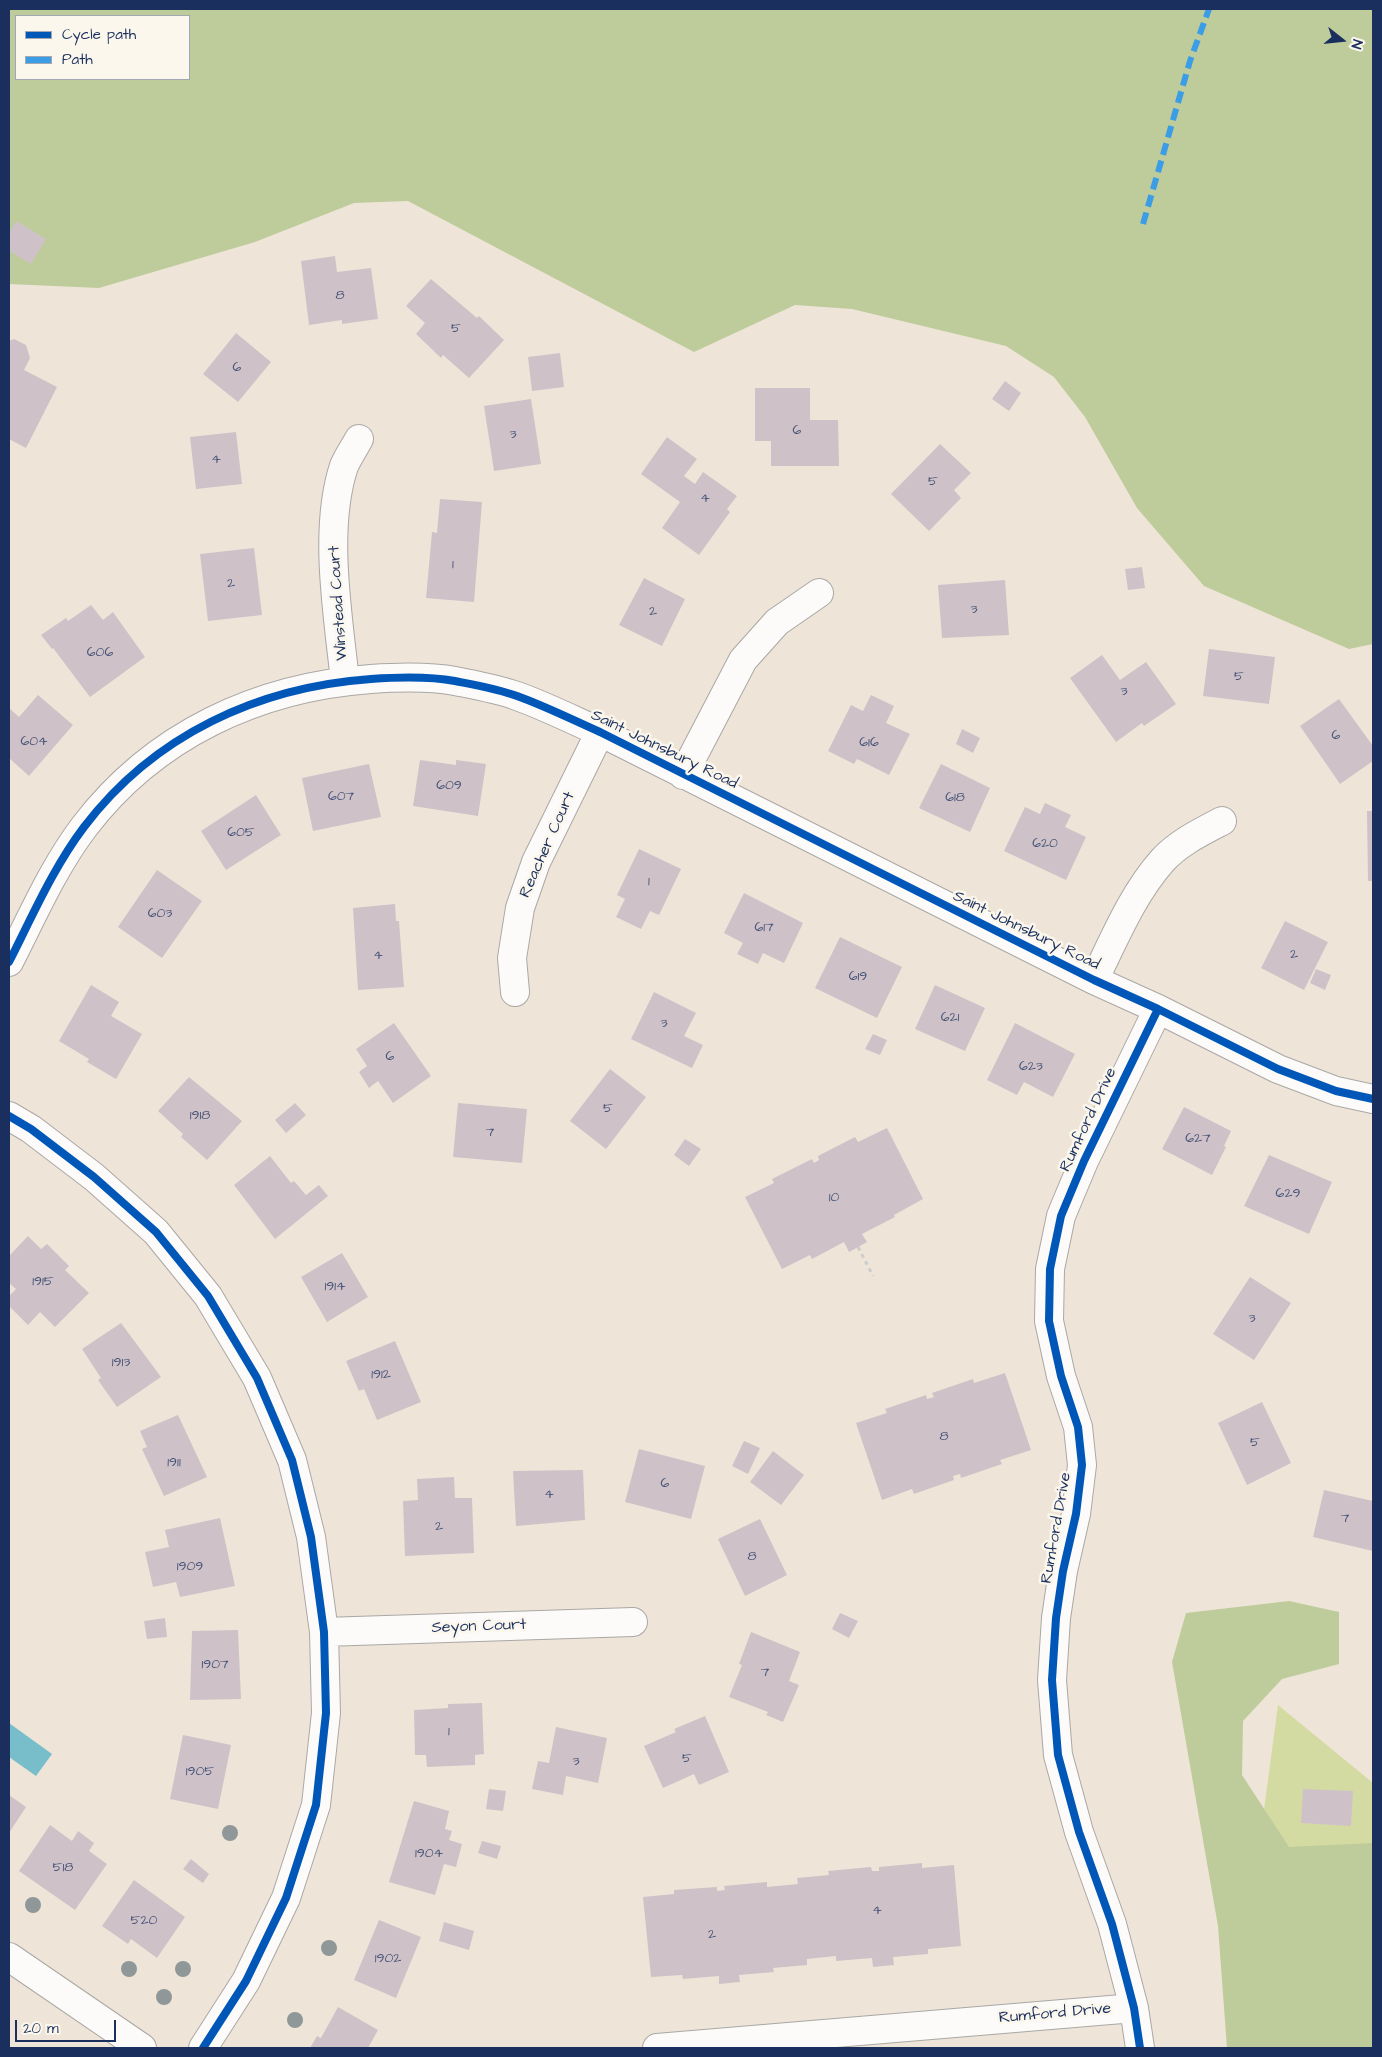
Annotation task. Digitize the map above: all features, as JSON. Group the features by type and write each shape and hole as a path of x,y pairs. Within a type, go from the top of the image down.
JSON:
{"street":[{"name":"Winstead Court","path":"345,681 334,557 336,504 345,465 359,439"},
{"path":"683,775 743,660 777,622 819,592"},
{"name":"Saint Johnsbury Road","path":"9,962 50,881 84,827 126,781 174,742 228,712 273,695 345,681 400,677 453,681 517,696 600,732 1094,980 1158,1009 1278,1069 1336,1091 1373,1099"},
{"name":"Reacher Court","path":"515,992 512,958 520,908 536,862 600,732"},
{"path":"1094,980 1136,897 1162,860 1192,836 1222,821"},
{"name":"Rumford Drive","path":"657,2048 1134,2008 1112,1924 1079,1832 1058,1755 1052,1680 1056,1618 1063,1571 1076,1514 1082,1465 1078,1427 1061,1376 1049,1321 1050,1269 1060,1216 1084,1161 1158,1009"},
{"path":"9,1116 31,1129 94,1177 156,1232 208,1296 257,1378 292,1460 311,1537 324,1632 326,1714 316,1805 286,1898 246,1981 203,2048"},
{"name":"Seyon Court","path":"324,1632 633,1622"},
{"path":"9,1957 142,2048"},
{"path":"1134,2008 1140,2048"}],"path":[{"path":"858,1247 873,1276"}],"green space":[{"path":"9,9 1373,9 1373,644 1349,649 1204,586 1137,508 1085,417 1054,377 1006,346 852,309 795,305 694,352 408,201 354,203 255,242 99,288 9,284"},
{"path":"1289,1601 1339,1612 1339,1664 1282,1679 1243,1721 1242,1775 1289,1847 1373,1843 1373,2048 1227,2048 1218,1926 1172,1662 1186,1613"},
{"path":"1278,1705 1373,1783 1373,2048 1232,2048"}],"water":[{"path":"9,1723 52,1754 36,1776 9,1757"}],"building":[{"path":"16,221 46,239 31,264 9,251 9,233"},
{"path":"335,256 337,272 371,268 378,319 342,324 342,320 309,325 301,261"},
{"path":"431,279 477,318 479,316 504,340 469,378 443,355 441,358 416,334 425,323 406,306"},
{"path":"236,333 271,362 238,402 203,374"},
{"path":"14,339 26,345 30,358 24,370 57,387 26,448 9,439 9,341"},
{"path":"560,353 564,387 532,391 528,357"},
{"path":"1005,381 1021,393 1009,411 992,399"},
{"path":"755,388 810,388 810,420 838,420 839,466 771,466 771,441 755,441"},
{"path":"531,399 541,464 494,471 484,406"},
{"path":"236,432 242,484 196,489 190,437"},
{"path":"667,437 697,459 684,476 695,484 703,472 737,496 727,509 730,512 699,555 662,528 680,502 641,474"},
{"path":"940,444 971,473 954,490 961,498 929,531 891,494"},
{"path":"440,499 482,502 474,602 426,598 432,532 437,533"},
{"path":"254,548 262,615 208,621 200,554"},
{"path":"1142,567 1145,588 1128,590 1125,569"},
{"path":"644,578 685,599 662,646 619,625"},
{"path":"1005,580 1009,635 942,638 938,585"},
{"path":"91,605 103,620 113,612 145,657 90,697 41,635 66,618 68,621"},
{"path":"1209,649 1275,657 1269,704 1203,696"},
{"path":"1102,655 1120,680 1146,662 1176,704 1144,726 1142,723 1116,742 1070,678"},
{"path":"38,695 73,725 29,776 9,758 9,708 19,717"},
{"path":"871,695 894,706 886,723 910,734 889,775 857,759 854,764 828,751 851,705 863,711"},
{"path":"1339,699 1373,746 1373,761 1340,784 1300,726"},
{"path":"962,729 980,738 973,753 956,744"},
{"path":"420,760 456,765 456,760 486,764 478,816 413,806"},
{"path":"369,764 381,817 313,831 302,778"},
{"path":"941,764 990,788 970,832 919,808"},
{"path":"256,795 281,835 226,870 201,831"},
{"path":"1045,803 1071,815 1065,827 1086,837 1066,880 1004,851 1025,807 1040,814"},
{"path":"1367,811 1373,811 1373,881 1368,881"},
{"path":"639,849 681,869 659,915 650,911 641,929 616,917 625,899 617,895"},
{"path":"157,870 202,901 162,958 118,927"},
{"path":"744,893 803,923 784,963 763,953 758,964 737,954 743,943 724,933"},
{"path":"395,904 396,921 399,921 404,987 358,990 353,908"},
{"path":"1285,921 1328,942 1304,990 1261,968"},
{"path":"840,937 902,967 877,1018 815,988"},
{"path":"1316,969 1331,975 1325,990 1310,983"},
{"path":"91,985 119,1002 111,1016 142,1034 116,1079 87,1062 89,1059 59,1041"},
{"path":"935,985 985,1008 965,1051 915,1029"},
{"path":"654,992 696,1013 684,1036 703,1045 692,1068 631,1039"},
{"path":"394,1023 431,1076 393,1103 378,1081 369,1088 359,1072 367,1066 356,1049"},
{"path":"1015,1023 1075,1054 1053,1097 1024,1082 1017,1095 987,1080"},
{"path":"873,1034 887,1040 880,1055 865,1049"},
{"path":"610,1069 646,1097 606,1149 570,1121"},
{"path":"189,1077 242,1121 207,1160 181,1137 183,1134 158,1111"},
{"path":"295,1103 306,1115 286,1133 275,1120"},
{"path":"458,1103 527,1109 522,1163 453,1157"},
{"path":"1184,1107 1231,1131 1224,1146 1226,1147 1212,1175 1162,1149"},
{"path":"887,1128 923,1199 894,1215 895,1217 862,1234 867,1242 849,1252 844,1242 812,1259 810,1255 782,1269 745,1197 774,1183 772,1179 812,1159 814,1163 819,1160 818,1156 855,1137 858,1142"},
{"path":"685,1139 701,1149 689,1166 674,1155"},
{"path":"1269,1155 1332,1182 1309,1234 1244,1206"},
{"path":"270,1156 291,1183 294,1181 306,1195 319,1185 328,1196 275,1239 234,1185"},
{"path":"28,1236 41,1249 47,1244 69,1266 65,1270 89,1293 55,1327 40,1312 28,1325 9,1306 9,1296 16,1289 9,1283 9,1256"},
{"path":"342,1253 368,1297 327,1322 301,1277"},
{"path":"1250,1277 1291,1303 1254,1360 1213,1334"},
{"path":"121,1323 161,1377 117,1407 98,1380 101,1378 82,1349"},
{"path":"395,1341 421,1402 377,1420 364,1389 359,1391 346,1361"},
{"path":"1005,1373 1031,1450 1000,1460 1002,1464 961,1478 960,1474 953,1476 954,1480 914,1494 912,1489 882,1500 856,1423 887,1413 885,1409 926,1395 927,1399 934,1397 932,1393 973,1379 974,1383"},
{"path":"1262,1402 1291,1463 1247,1485 1218,1423"},
{"path":"178,1415 207,1477 164,1496 142,1449 147,1447 140,1431"},
{"path":"744,1441 760,1448 748,1474 732,1466"},
{"path":"639,1449 705,1466 691,1519 625,1502"},
{"path":"773,1451 804,1475 781,1505 750,1482"},
{"path":"583,1470 585,1520 516,1526 513,1471"},
{"path":"454,1477 455,1498 472,1498 474,1553 405,1556 403,1501 418,1500 417,1479"},
{"path":"1324,1490 1373,1501 1373,1551 1313,1537"},
{"path":"220,1518 235,1586 180,1597 176,1582 153,1587 145,1552 169,1547 165,1530"},
{"path":"760,1519 787,1575 745,1596 718,1539"},
{"path":"840,1613 858,1621 849,1638 832,1629"},
{"path":"165,1618 167,1637 147,1639 144,1621"},
{"path":"238,1630 241,1699 190,1700 192,1631"},
{"path":"751,1632 800,1652 789,1681 799,1685 783,1722 766,1715 768,1712 729,1697 742,1665 739,1664"},
{"path":"482,1703 484,1754 475,1755 475,1765 427,1767 426,1755 415,1755 414,1710 448,1708 448,1704"},
{"path":"705,1716 729,1772 699,1785 694,1774 663,1788 644,1746 676,1732 674,1729"},
{"path":"556,1727 607,1738 598,1783 566,1776 563,1795 532,1789 538,1761 549,1763"},
{"path":"183,1735 231,1745 218,1809 170,1799"},
{"path":"489,1789 506,1791 503,1811 486,1809"},
{"path":"1303,1789 1353,1791 1351,1826 1301,1823"},
{"path":"9,1795 26,1807 9,1833"},
{"path":"414,1801 449,1811 445,1829 452,1831 449,1840 462,1844 456,1867 444,1864 435,1895 389,1882"},
{"path":"50,1825 72,1841 78,1831 94,1843 89,1851 107,1864 75,1910 19,1871"},
{"path":"482,1841 501,1846 497,1859 478,1853"},
{"path":"191,1859 209,1874 203,1883 183,1869"},
{"path":"922,1863 922,1868 954,1865 961,1946 928,1949 928,1954 893,1957 894,1965 873,1967 872,1958 836,1961 836,1956 807,1959 807,1965 773,1968 774,1972 739,1975 740,1982 719,1984 719,1976 683,1979 682,1975 651,1977 643,1897 674,1894 674,1890 717,1887 717,1891 725,1890 724,1886 767,1882 767,1887 798,1884 797,1878 829,1875 828,1871 871,1867 872,1871 879,1871 879,1867"},
{"path":"134,1880 185,1917 157,1958 131,1939 128,1944 102,1926"},
{"path":"379,1920 421,1937 396,1998 354,1980"},
{"path":"444,1922 474,1931 469,1950 439,1941"},
{"path":"338,2007 378,2030 368,2048 310,2048 317,2036 321,2038"}],"marked path":[{"path":"1143,224 1190,61 1209,9"}],"cycle path":[{"path":"9,962 62,859 84,827 112,795 142,766 176,742 211,722 249,705 288,693 329,684 371,679 434,678 502,691 559,713 1094,980 1158,1009 1278,1069 1336,1091 1373,1099"},
{"path":"1140,2048 1134,2008 1112,1924 1079,1832 1058,1755 1052,1680 1056,1618 1063,1571 1076,1514 1082,1465 1078,1427 1061,1376 1049,1321 1050,1269 1061,1216 1084,1161 1158,1009"},
{"path":"9,1116 31,1129 94,1177 156,1232 208,1296 257,1378 292,1460 311,1537 324,1632 326,1713 316,1805 286,1898 246,1981 203,2048"}]}
